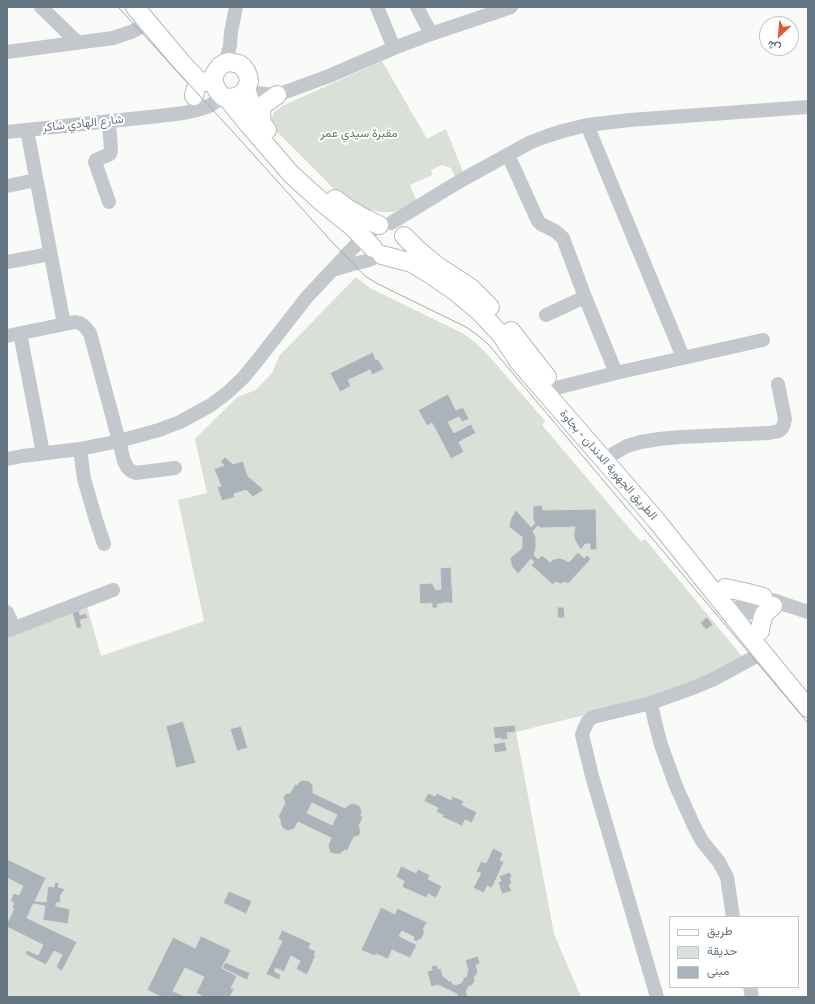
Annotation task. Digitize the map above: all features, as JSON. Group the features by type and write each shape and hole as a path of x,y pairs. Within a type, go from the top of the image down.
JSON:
{"main road":[{"path":"136,7 182,63 217,81"},
{"path":"182,63 207,71 236,97 247,88"},
{"name":"الطريق الجهوية الدندان - بجاوة","path":"808,689 760,631 738,613 656,520 552,391 506,324 471,288 436,265 418,250 386,233 366,219 346,208 330,196 290,157 262,124 253,110 247,88 248,76 243,67 217,81 231,103 291,174 324,204 355,229 386,233 412,263 456,292 480,312 502,336 519,362 552,391 613,454 725,588 738,613 762,653 808,708"},
{"path":"262,124 261,111 263,105 277,95"},
{"path":"725,588 744,592 774,602 762,619 760,631"}],"street":[{"path":"41,7 78,43"},
{"path":"217,81 230,46 236,7"},
{"path":"376,7 394,48"},
{"path":"417,7 430,34"},
{"path":"247,88 256,93 277,95 329,76 430,34 474,13 511,7"},
{"path":"7,52 113,38 131,32 149,23"},
{"name":"شارع الهادي شاكر","path":"159,116 175,108 217,81"},
{"name":"شارع الهادي شاكر","path":"7,132 109,122 201,109 212,104 217,81"},
{"path":"7,459 80,449 119,441 159,430 180,422 211,405 243,378 307,297 331,270 460,181 531,142 587,125 660,117 808,107"},
{"path":"109,122 110,154 96,160 95,162 109,202"},
{"path":"587,125 683,357"},
{"path":"27,130 64,324"},
{"path":"508,154 538,221 555,231 563,238 616,373"},
{"path":"7,186 36,180"},
{"path":"331,270 366,261 386,233"},
{"path":"7,262 50,254"},
{"path":"546,315 585,297"},
{"path":"43,453 14,335 75,322 80,323 88,329 90,333 124,461 131,471 136,473 175,468"},
{"path":"552,391 616,373 763,340"},
{"path":"613,454 627,446 659,439 769,433 779,431 782,428 785,419 778,384"},
{"path":"80,449 84,479 104,544"},
{"path":"7,612 11,629 113,590"},
{"path":"738,613 759,608 774,602 808,612"},
{"path":"657,997 592,776 582,734 586,724 593,717 651,703 690,689 712,680 762,653"},
{"path":"651,703 661,745 676,786 702,841 724,870 727,877 733,916"}],"green space":[{"name":"مقبرة سيدي عمر","path":"382,61 427,139 446,129 463,172 455,177 451,168 442,165 431,170 432,175 410,185 417,202 394,212 381,212 359,208 348,203 272,127 271,120 274,112 282,106"},
{"path":"356,277 370,288 464,334 476,343 545,421 542,425 641,542 645,539 745,660 691,684 621,706 516,732 554,934 581,997 7,997 7,638 87,607 101,656 204,621 178,500 207,493 195,439 237,397 256,390 272,373 279,356"}],"building":[{"path":"373,352 376,360 378,359 384,369 372,375 370,370 348,380 351,386 340,392 330,373"},
{"path":"448,394 456,410 463,407 469,419 462,422 459,417 448,422 454,433 471,424 476,433 459,442 464,452 451,459 432,423 427,426 418,410"},
{"path":"225,457 233,464 243,461 248,476 264,490 253,497 246,490 234,494 235,497 222,501 217,487 221,486 214,469 224,465 220,462"},
{"path":"542,505 543,510 596,509 597,550 590,550 590,544 585,544 581,550 574,538 575,527 541,528 538,526 533,531 536,537 536,548 534,555 538,559 542,555 550,562 559,558 569,562 578,552 584,558 587,555 591,559 568,584 565,582 561,584 555,582 553,585 531,565 534,562 531,559 518,574 512,567 510,558 522,548 522,537 509,527 511,518 516,510 531,527 535,523 533,520 533,506"},
{"path":"451,567 453,603 437,604 438,608 432,608 432,603 420,604 419,584 432,583 436,590 441,589 440,568"},
{"path":"557,607 564,607 565,618 558,618"},
{"path":"79,610 80,615 86,613 88,618 80,620 82,627 77,629 72,613"},
{"path":"707,617 713,625 706,630 700,623"},
{"path":"183,721 196,763 176,768 166,726"},
{"path":"515,725 516,732 507,733 508,739 495,739 493,727"},
{"path":"241,726 248,748 237,751 230,729"},
{"path":"505,742 507,751 495,753 493,744"},
{"path":"302,780 309,781 313,786 313,793 345,808 354,803 360,806 362,812 361,816 363,817 359,826 361,831 359,836 354,837 347,851 345,850 340,854 333,854 330,852 328,846 331,838 298,822 294,829 288,831 282,828 278,817 285,803 283,798 285,794 290,793 295,784 297,785","holes":["312,803 337,815 332,825 307,813"]},
{"path":"428,793 435,796 437,793 451,800 452,796 464,801 462,805 477,812 472,823 465,820 462,826 442,817 443,815 436,812 438,808 424,801"},
{"path":"493,848 503,853 500,860 504,862 492,888 487,886 484,893 473,888 481,873 476,872 481,861 486,863"},
{"path":"7,859 46,878 35,901 46,902 48,886 54,887 55,882 59,883 58,887 65,889 61,895 60,903 56,903 56,906 70,909 68,924 43,920 45,906 33,904 27,918 77,942 62,971 56,967 62,955 54,951 46,965 25,954 27,950 38,955 43,945 7,927 7,923 14,909 12,908 14,903 10,901 14,893 19,895 23,886 7,878"},
{"path":"401,866 416,873 418,869 430,875 428,879 442,886 436,898 428,894 427,898 402,887 404,881 396,877"},
{"path":"510,872 512,884 509,885 512,891 502,894 498,882 501,881 499,876"},
{"path":"229,891 252,901 246,914 223,903"},
{"path":"381,907 395,914 397,908 427,922 423,930 425,931 421,940 419,939 417,942 413,940 414,937 402,931 399,936 417,945 410,958 392,950 388,959 376,954 375,956 361,950"},
{"path":"282,930 311,943 309,948 316,951 314,955 316,955 307,975 296,969 300,961 291,956 284,972 276,968 274,971 281,975 279,980 266,974 282,941 278,939"},
{"path":"201,936 231,950 222,968 237,976 231,988 234,989 230,997 204,997 196,993 204,977 185,968 173,991 186,997 161,997 147,990 173,937 195,948"},
{"path":"478,956 480,964 476,965 478,972 474,978 475,980 472,986 469,986 466,992 468,997 458,997 457,994 438,985 431,987 427,971 432,970 431,966 437,965 438,969 441,968 443,976 449,981 451,980 455,985 461,983 463,978 466,977 468,970 465,960"},
{"path":"225,962 250,973 247,980 222,968"}],"tram line":[{"path":"118,7 332,242 365,276 378,284 466,327 489,345 808,723"}]}
